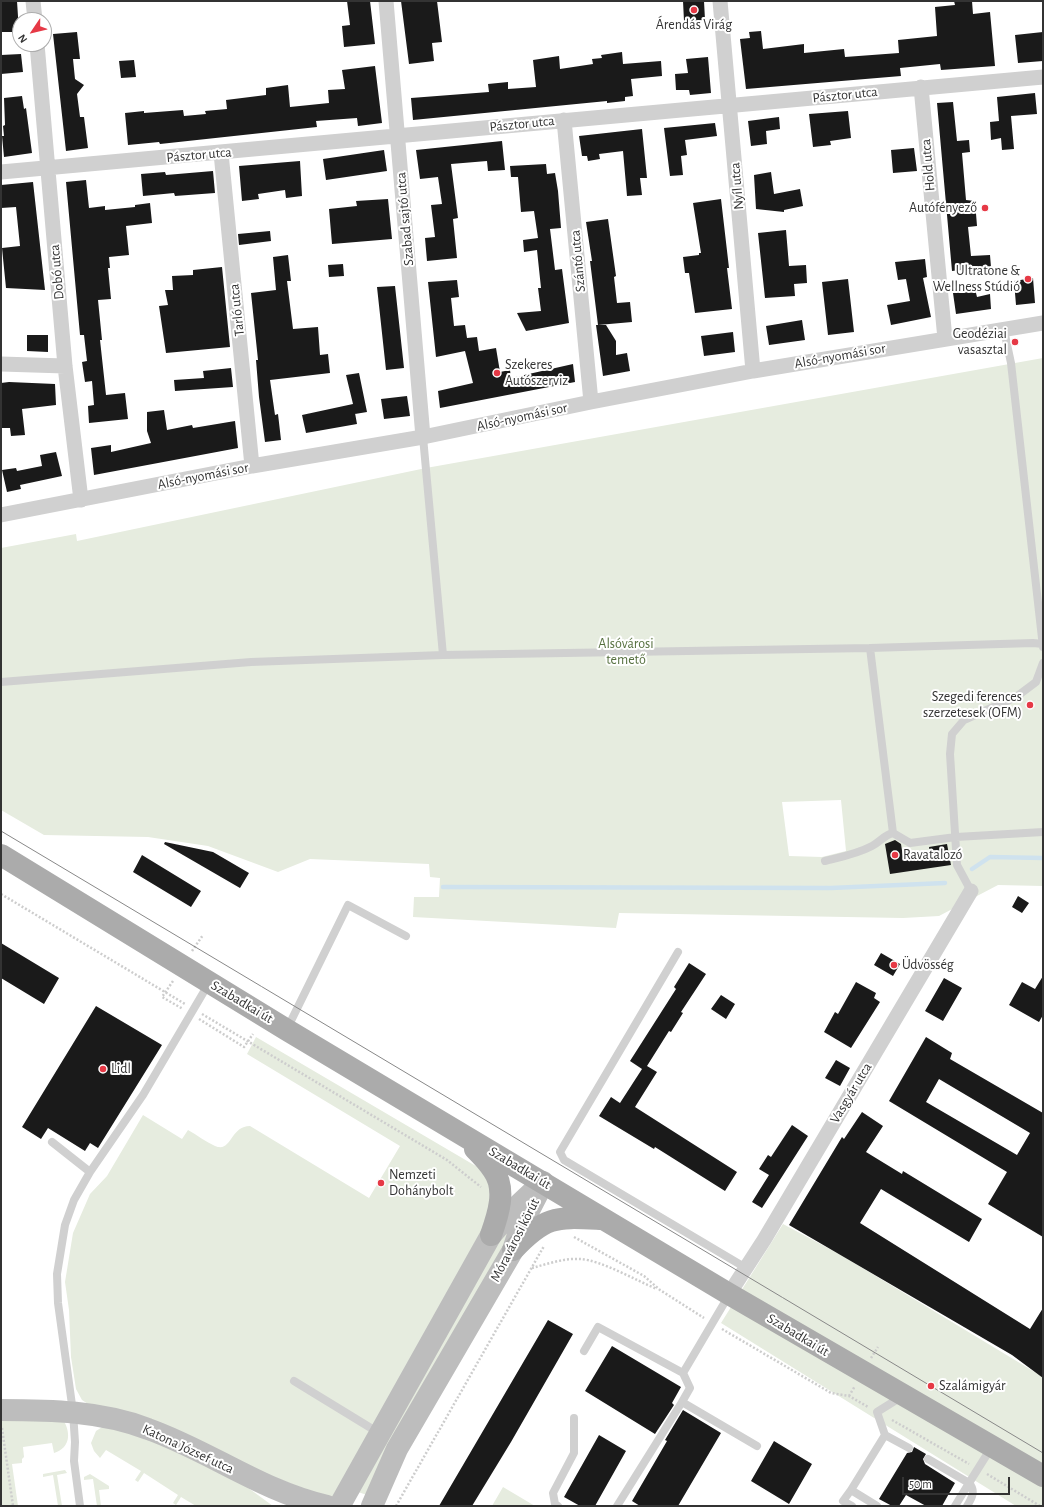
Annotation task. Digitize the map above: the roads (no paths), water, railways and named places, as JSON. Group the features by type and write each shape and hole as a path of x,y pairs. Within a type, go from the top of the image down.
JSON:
{"main road":[{"name":"Szabadkai út","path":"1,855 287,1030 459,1131 729,1294 1043,1476"},
{"path":"459,1131 494,1170 501,1191 500,1207 492,1235"},
{"name":"Móravárosi körút","path":"334,1505 379,1433 492,1235 510,1213 543,1182"},
{"name":"Móravárosi körút","path":"372,1506 397,1449 513,1250 521,1226 534,1204 543,1182"},
{"path":"513,1250 528,1233 569,1217 605,1219"},
{"name":"Katona József utca","path":"1,1410 72,1412 148,1428 254,1481 306,1501 334,1505 352,1502 363,1506"},
{"name":"Katona József utca","path":"254,1481 285,1506"}],"street":[{"path":"33,1 34,12"},
{"name":"Szabad sajtó utca","path":"386,1 423,437"},
{"name":"Nyíl utca","path":"720,1 753,371"},
{"name":"Dobó utca","path":"38,52 65,366 81,500"},
{"name":"Pásztor utca","path":"1,172 1043,77"},
{"name":"Hold utca","path":"921,87 945,338"},
{"name":"Szántó utca","path":"564,120 591,402"},
{"name":"Tarló utca","path":"221,153 252,466"},
{"name":"Alsó-nyomási sor","path":"1,515 252,466 423,437 591,402 753,371 945,338 1043,323"},
{"path":"1,364 65,366"},
{"name":"Vasgyár utca","path":"729,1294 959,919 971,891"}],"lane":[{"path":"1,682 251,662 444,655 870,648 1033,643 1043,645 1011,363 1004,330"},
{"path":"423,437 444,655"},
{"path":"870,648 893,833"},
{"path":"971,891 957,865 950,754 952,734 964,720 1016,697 1036,682 1043,663"},
{"path":"893,833 910,843 956,837 1043,832"},
{"path":"825,861 852,855 874,845 882,837 893,833"},
{"path":"287,1030 348,905 406,936"},
{"path":"678,952 560,1152 564,1160 746,1268"},
{"path":"80,1506 74,1461 75,1442 72,1412 60,1332 57,1274 65,1225 74,1200 90,1172 143,1096 210,982"},
{"path":"52,1142 90,1172"},
{"path":"682,1373 729,1294"},
{"path":"584,1351 598,1327 682,1373 690,1388 617,1506"},
{"path":"294,1381 379,1433"},
{"path":"903,1395 877,1412 885,1435 909,1448"},
{"path":"682,1402 757,1446"},
{"path":"558,1506 555,1504 553,1493 574,1453 574,1418"},
{"path":"852,1506 844,1501 885,1435"},
{"path":"955,1506 977,1468 992,1447"},
{"path":"928,1459 969,1483 973,1490 967,1506"},
{"path":"851,1490 876,1506"}],"waterway":[{"path":"972,869 990,857 1043,858"},
{"path":"443,887 831,888 945,883"}],"tram line":[{"path":"1,831 1043,1453"}],"place":[{"name":"Árendás Virág","path":"694,10"},
{"name":"Autófényező","path":"985,208"},
{"name":"Ultratone & Wellness Stúdió","path":"1028,279"},
{"name":"Geodéziai vasasztal","path":"1015,342"},
{"name":"Szekeres Autószerviz","path":"497,373"},
{"name":"Szegedi ferences szerzetesek (OFM)","path":"1030,705"},
{"name":"Ravatalozó","path":"895,855"},
{"name":"Üdvösség","path":"894,965"},
{"name":"Lidl","path":"103,1069"},
{"name":"Nemzeti Dohánybolt","path":"381,1183"},
{"name":"Szalámigyár","path":"931,1386"}],"park label":[{"name":"Alsóvárosi temető","path":"626,652"}]}
